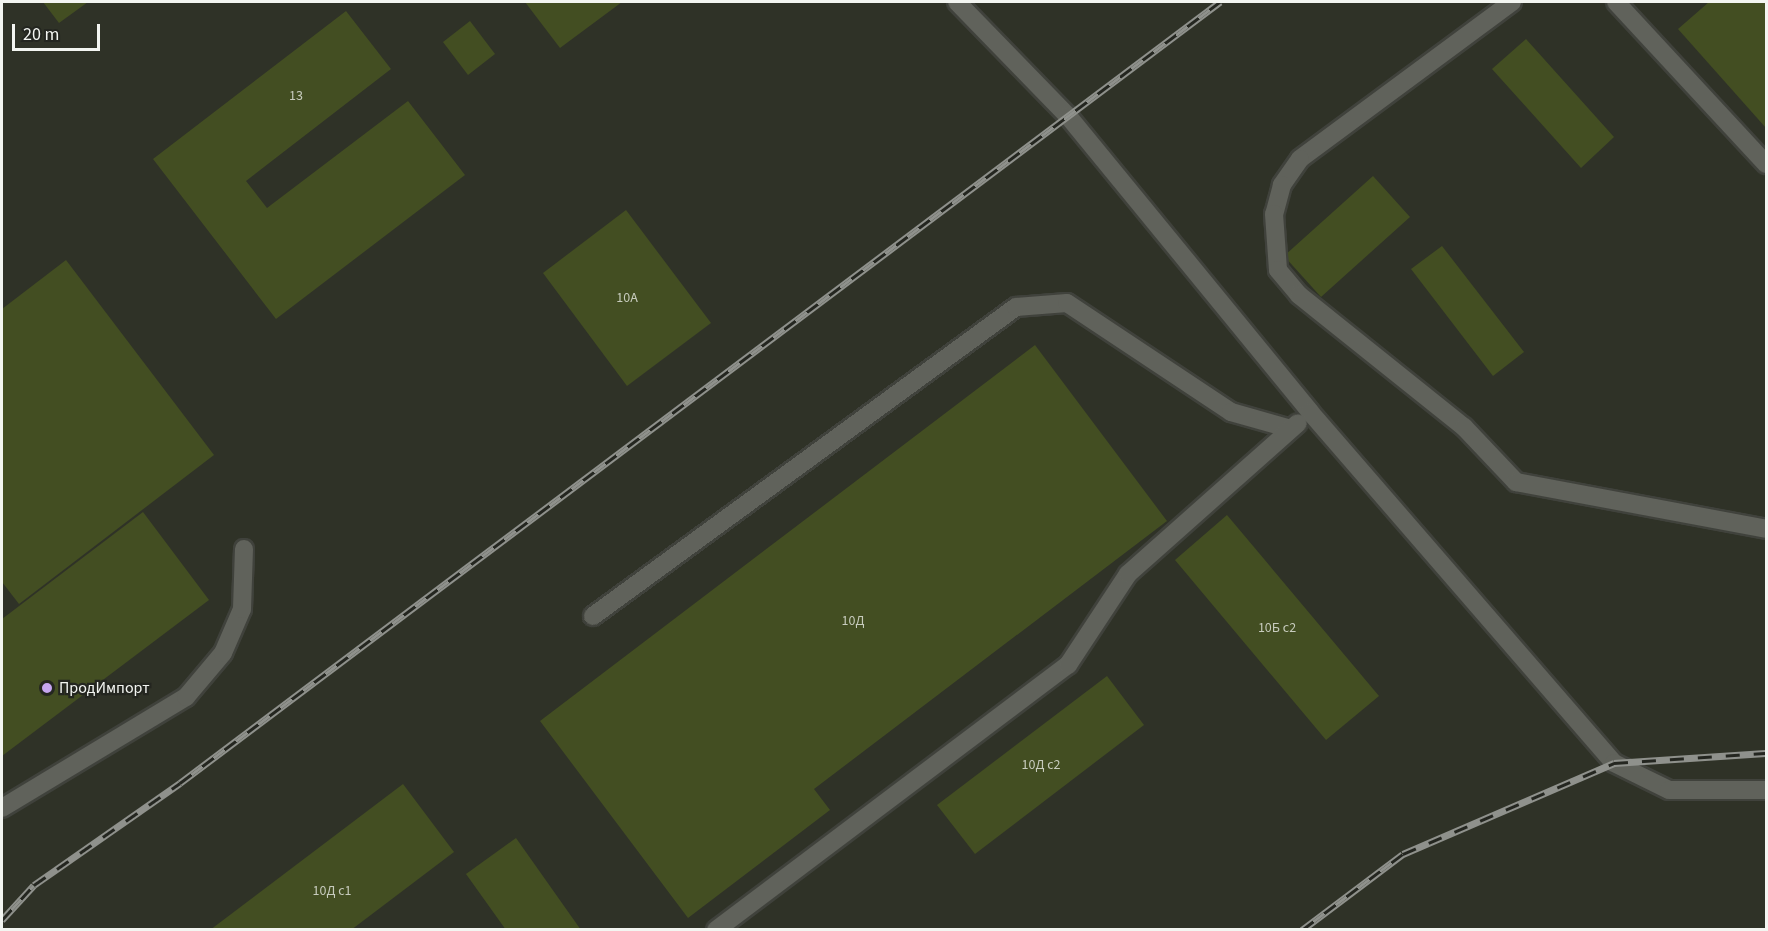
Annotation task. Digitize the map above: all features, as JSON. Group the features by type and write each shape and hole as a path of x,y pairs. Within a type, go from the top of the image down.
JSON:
{"lane":[{"path":"957,2 1068,116 1310,412 1614,763 1669,790 1767,790"},
{"path":"1512,2 1300,159 1282,185 1274,214 1278,270 1299,295 1464,427 1516,482 1767,529"},
{"path":"1616,2 1767,164"},
{"path":"593,616 1016,307 1042,302 1076,307 1222,408 1291,429"},
{"path":"717,930 1068,665 1128,574 1310,412"},
{"path":"2,808 186,697 223,653 242,609 244,549"}],"shaded area":[{"path":"2,2 1766,2 1766,929 2,929"}],"building":[{"path":"43,2 88,2 59,23"},
{"path":"525,2 622,2 560,48"},
{"path":"1709,2 1766,2 1766,128 1678,29"},
{"path":"346,11 391,69 246,181 267,208 408,101 465,175 276,319 153,159"},
{"path":"470,21 495,54 468,75 443,42"},
{"path":"1526,39 1614,137 1581,168 1492,69"},
{"path":"1373,176 1410,217 1321,297 1284,256"},
{"path":"626,210 711,323 627,386 543,273"},
{"path":"1442,246 1524,352 1493,376 1411,269"},
{"path":"66,260 214,455 19,604 2,582 2,309"},
{"path":"1035,345 1167,521 814,789 830,810 688,918 540,721"},
{"name":"ПродИмпорт","path":"143,512 209,600 2,756 2,619"},
{"path":"1227,515 1379,696 1326,740 1175,560"},
{"path":"1107,676 1144,725 975,854 937,805"},
{"path":"403,784 454,852 351,930 210,930"},
{"path":"516,838 581,930 506,930 466,874"}],"railway":[{"path":"2,920 34,885 180,783 1220,2"},
{"path":"1302,930 1403,854 1614,763 1766,753"}],"place":[{"name":"ПродИмпорт","path":"47,688"}]}
